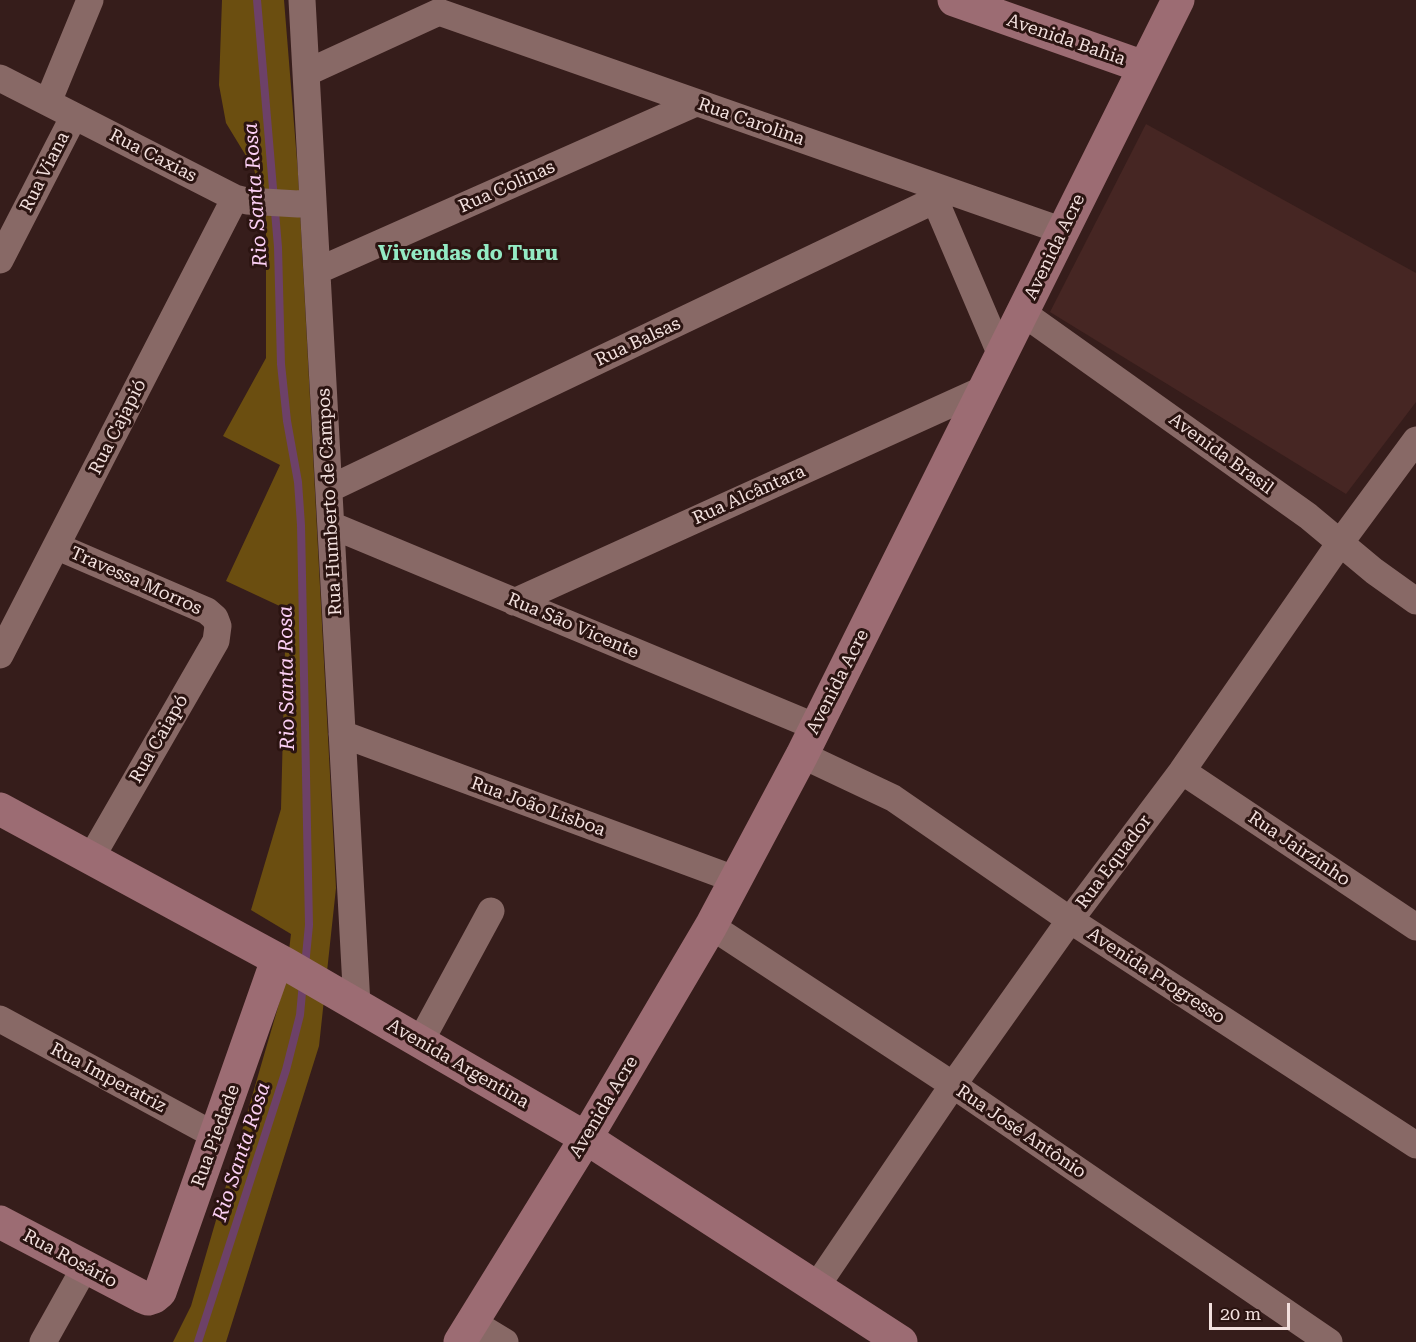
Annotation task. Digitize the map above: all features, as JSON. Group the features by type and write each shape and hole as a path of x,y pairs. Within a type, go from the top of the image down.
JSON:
{"street":[{"path":"48,102 90,0"},
{"name":"Rua Humberto de Campos","path":"302,0 306,73 305,203 317,271 342,734 344,997"},
{"name":"Avenida Bahia","path":"954,0 1144,67"},
{"name":"Avenida Acre","path":"466,1332 586,1138 711,926 809,741 1178,0"},
{"path":"306,73 441,6"},
{"name":"Rua Carolina","path":"441,6 937,194 1063,231"},
{"name":"Rua Caxias","path":"0,78 241,200 305,203"},
{"name":"Rua Colinas","path":"317,271 696,103"},
{"name":"Rua Viana","path":"0,260 74,116"},
{"path":"937,194 1001,355"},
{"name":"Rua Balsas","path":"329,489 937,194"},
{"name":"Rua Cajapió","path":"0,655 241,200"},
{"name":"Avenida Brasil","path":"1023,313 1308,516 1374,572 1416,602"},
{"name":"Rua Alcântara","path":"514,602 984,389"},
{"name":"Rua Equador","path":"816,1287 952,1085 1070,920 1182,771 1340,543 1416,440"},
{"name":"Rua São Vicente","path":"331,525 514,602 809,741"},
{"name":"Travessa Morros","path":"56,546 207,611 215,618"},
{"name":"Rua Caiapó","path":"91,858 216,641 218,626 215,618"},
{"name":"Rua João Lisboa","path":"342,734 734,879"},
{"name":"Avenida Progresso","path":"809,741 1070,920 1416,1145"},
{"name":"Rua Jairzinho","path":"1182,771 1416,927"},
{"name":"Avenida Argentina","path":"0,809 282,962 586,1138 900,1342"},
{"path":"420,1042 491,910"},
{"name":"Rua José Antônio","path":"711,926 952,1085 1329,1342"},
{"name":"Rua Piedade","path":"141,1296 148,1299 160,1292 282,962"},
{"name":"Rua Imperatriz","path":"0,1020 216,1136"},
{"name":"Rua Rosário","path":"0,1222 141,1296"},
{"path":"43,1342 85,1267"},
{"path":"466,1332 505,1342"}],"shaded area":[{"path":"222,0 284,0 298,173 336,888 319,1046 226,1342 173,1342 191,1306 285,983 291,934 251,910 281,809 286,609 226,581 280,465 223,436 266,358 266,219 254,169 226,123 219,85"},
{"path":"1146,124 1416,273 1416,402 1346,494 1050,312"}],"waterway":[{"name":"Rio Santa Rosa","path":"257,0 278,247 281,364 287,421 298,482 301,525 309,925 305,966"},
{"name":"Rio Santa Rosa","path":"198,1342 286,1070 300,1015 303,982"}],"district":[{"name":"Vivendas do Turu","path":"468,254"}]}
